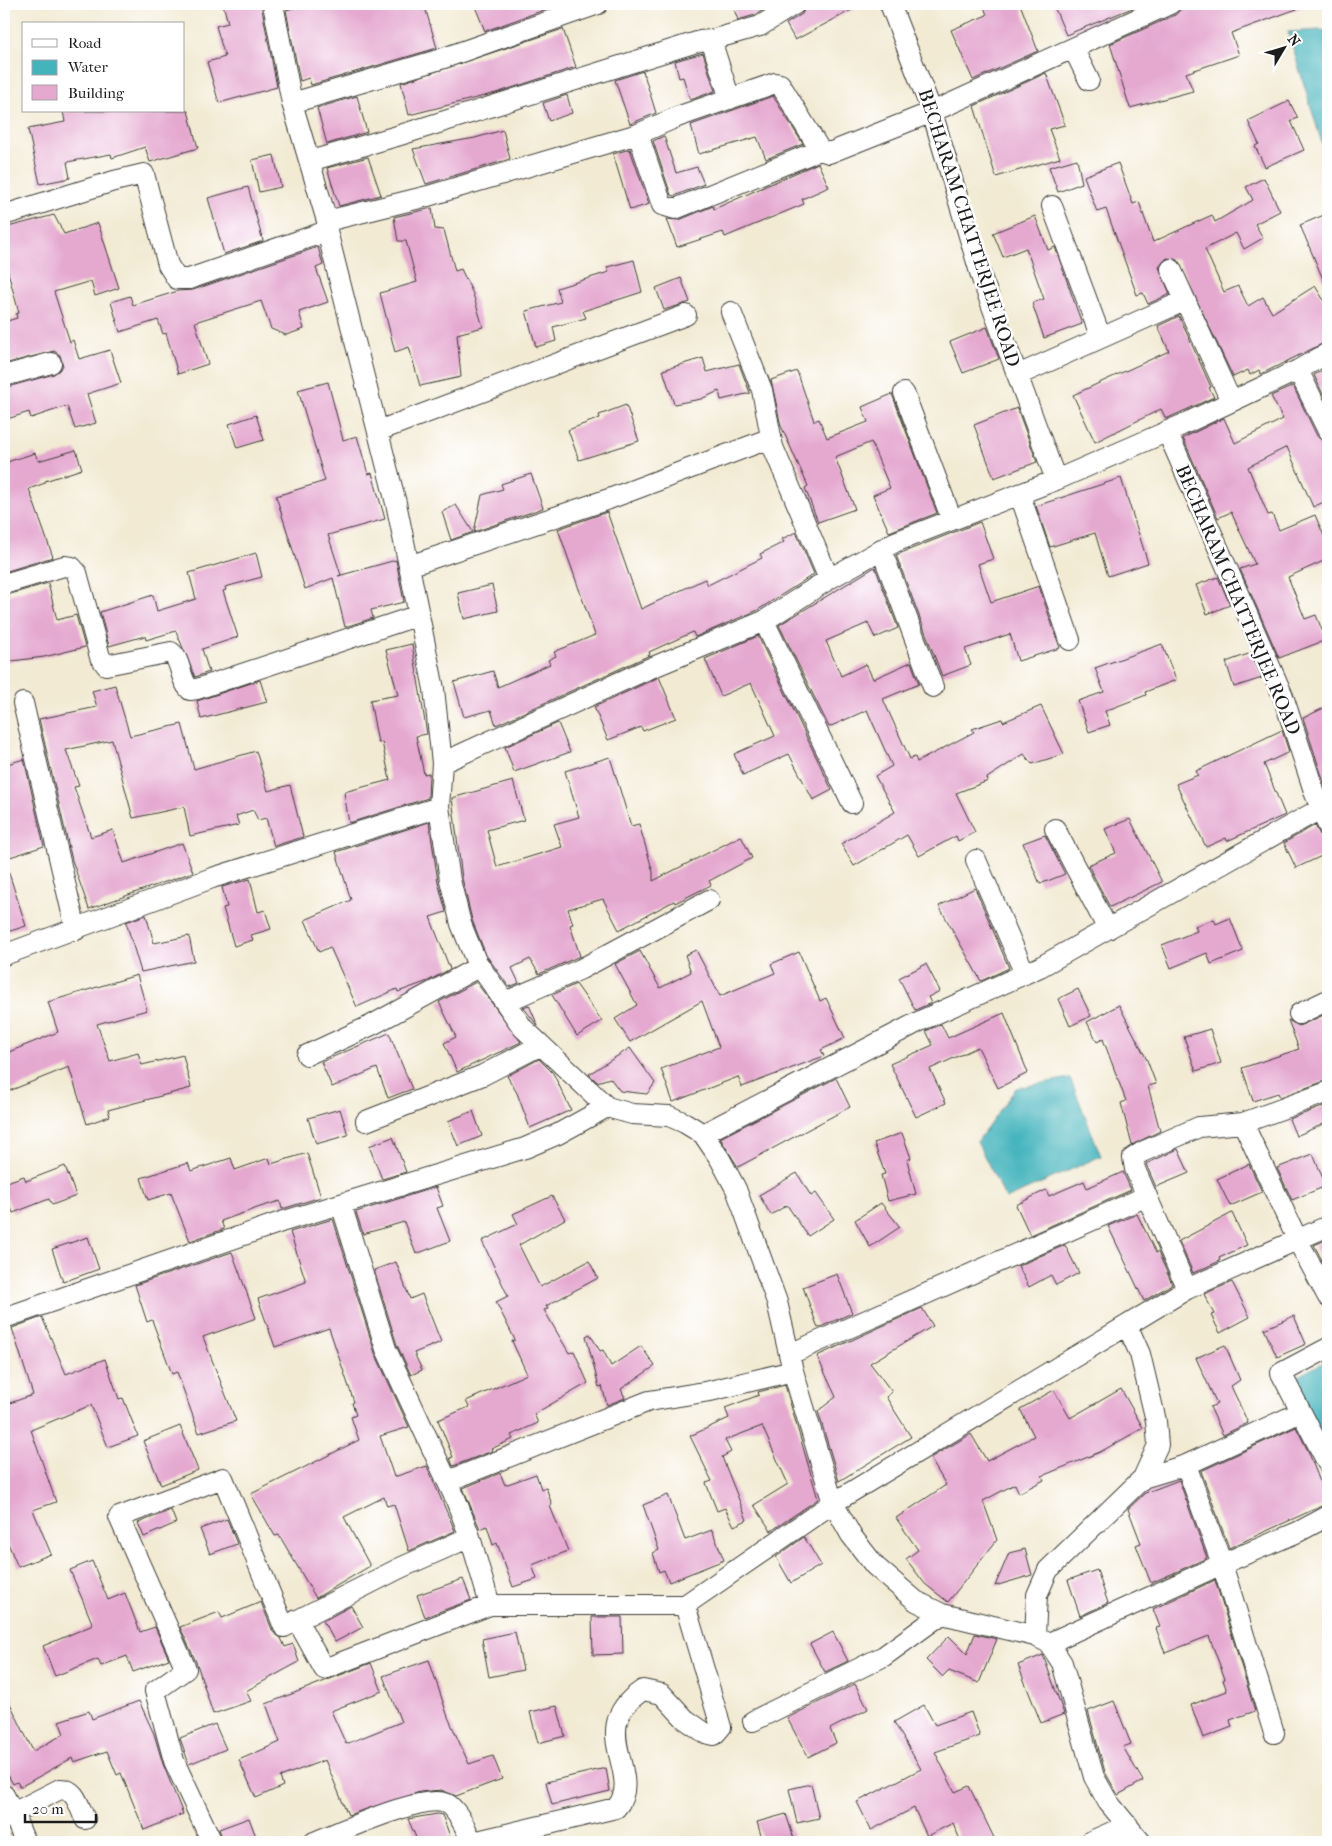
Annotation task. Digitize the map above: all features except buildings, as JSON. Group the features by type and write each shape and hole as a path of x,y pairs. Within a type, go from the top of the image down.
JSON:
{"street":[{"path":"292,103 442,59 598,4"},
{"path":"310,160 397,136 663,51 760,26 794,4"},
{"name":"BECHARAM CHATTERJEE ROAD","path":"890,4 932,112 982,279 1018,375 1050,482"},
{"path":"4,215 114,181 144,174 168,265 177,279 189,279 327,226 638,134 730,98 779,83 820,150 829,153 932,112 1170,4"},
{"path":"277,5 292,103 310,160 378,431 409,566 434,689 442,763 440,807 450,880 461,924 480,966 523,1028 607,1107 632,1114 669,1116 686,1123 703,1134 720,1159 736,1189 777,1302 791,1362 833,1503 851,1536 875,1566 916,1601 942,1614 1042,1639 1298,1532 1328,1516"},
{"path":"711,40 730,98"},
{"path":"1073,48 1089,80"},
{"path":"638,134 662,205 675,209 820,150"},
{"path":"1052,206 1101,338"},
{"path":"1171,269 1230,401"},
{"path":"1018,375 1184,300"},
{"path":"731,312 762,390 773,447 829,579"},
{"path":"378,431 686,315"},
{"path":"442,763 646,670 764,621 829,579 881,549 1020,495 1175,428 1298,370 1328,353"},
{"path":"4,376 51,363"},
{"path":"1298,370 1328,431"},
{"path":"904,393 952,520"},
{"name":"BECHARAM CHATTERJEE ROAD","path":"1175,428 1283,696 1324,817"},
{"path":"409,566 609,499 763,441 773,447"},
{"path":"1020,495 1070,640"},
{"path":"881,549 933,687"},
{"path":"4,584 64,566 72,567 77,573 100,657 106,665 171,652 176,656 185,685 190,690 197,690 419,615"},
{"path":"764,621 852,803"},
{"path":"23,703 76,930"},
{"path":"4,955 76,930 212,878 440,807"},
{"path":"703,1134 922,1020 1025,974 1324,817"},
{"path":"1055,829 1108,929"},
{"path":"976,860 1025,974"},
{"path":"505,1002 581,969 709,900"},
{"path":"307,1055 372,1025 480,966"},
{"path":"1298,1014 1328,1000"},
{"path":"366,1121 483,1075 541,1045"},
{"path":"1187,1289 1147,1196 1133,1158 1142,1152 1199,1127 1243,1123 1328,1092"},
{"path":"4,1318 271,1225 524,1148 558,1134 607,1107"},
{"path":"1243,1123 1298,1241 1328,1297"},
{"path":"448,1481 649,1401 710,1391 791,1362 1147,1196"},
{"path":"340,1204 386,1350 448,1481 470,1536 490,1605"},
{"path":"297,1620 324,1669 490,1605 685,1605 833,1503 1128,1327 1187,1289 1328,1226"},
{"path":"1128,1327 1140,1354 1156,1421 1158,1445 1143,1478 1048,1570 1037,1594 1042,1639 1062,1663 1094,1777 1108,1802 1141,1842"},
{"path":"1328,1348 1282,1373 1328,1464"},
{"path":"1143,1478 1186,1465 1301,1412"},
{"path":"1186,1465 1222,1564 1274,1733"},
{"path":"212,1842 174,1761 156,1691 186,1669 119,1517 223,1478 284,1627 400,1568 470,1536"},
{"path":"314,1842 405,1807 438,1801 448,1804 457,1813 472,1842 616,1808 623,1800 627,1789 615,1740 618,1720 629,1699 643,1690 662,1694 685,1719 705,1733 714,1735 721,1727 685,1605"},
{"path":"753,1721 884,1656 942,1614"},
{"path":"8,1816 60,1790 67,1789 73,1792 85,1819"},
{"path":"4,1794 8,1816 25,1842"},
{"path":"1089,1842 1128,1825"}],"water":[{"path":"1328,31 1327,160 1288,32"},
{"path":"1070,1078 1101,1156 1006,1199 977,1142 1016,1088"},
{"path":"1328,1360 1328,1453 1292,1379"}]}
